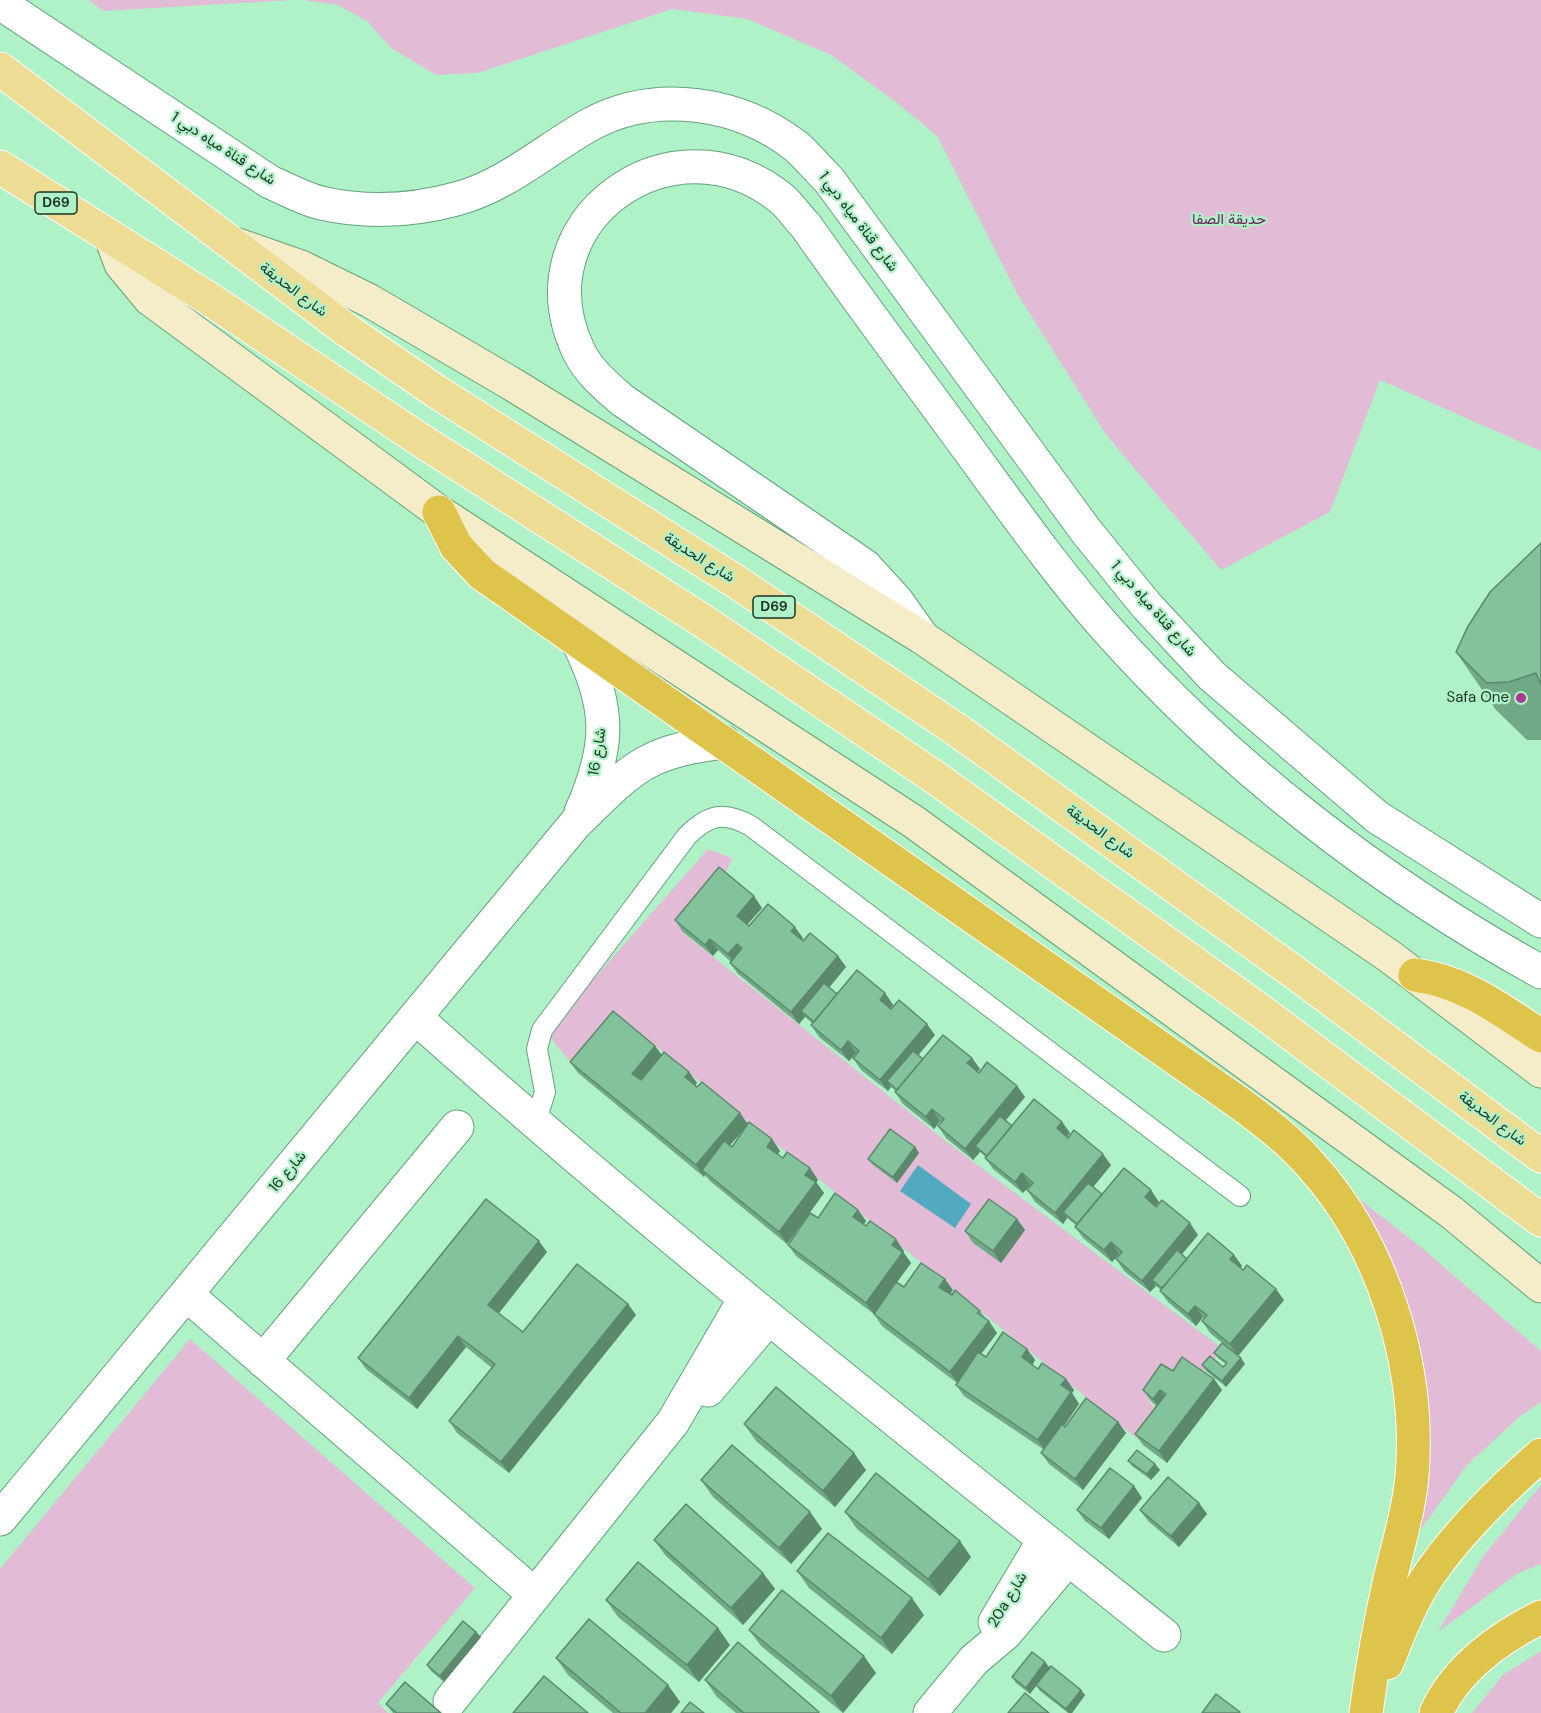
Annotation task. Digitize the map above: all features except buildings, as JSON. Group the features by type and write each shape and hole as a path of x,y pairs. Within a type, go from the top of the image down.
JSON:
{"highway":[{"path":"439,512 456,546 482,574 579,644 724,742 1238,1102 1276,1131 1297,1151 1340,1202 1365,1243 1398,1333 1408,1381 1413,1429 1412,1477 1404,1525 1379,1630 1368,1713"},
{"path":"1415,975 1445,981 1476,993 1541,1036"},
{"path":"1368,1713 1400,1629 1430,1573 1465,1529 1503,1489 1541,1455"},
{"path":"1436,1713 1441,1703 1472,1664 1510,1633 1541,1617"}],"main road":[{"name":"شارع الحديقة","path":"0,69 348,331 437,392 726,575 957,730 1288,968 1541,1156"},
{"name":"D69","path":"0,167 112,240 211,300 416,437 706,623 933,776 1258,1009 1537,1217"},
{"path":"112,240 121,264 150,299 439,512 905,816 1442,1205 1541,1286"},
{"path":"230,242 301,267 370,301 512,384 922,638 1415,975 1541,1071"}],"street":[{"name":"شارع قناة مياه دبي 1","path":"0,3 270,182 319,202 365,209 412,208 458,199 501,181 592,124 626,109 671,104 716,108 759,123 797,148 828,180 1086,531 1146,605 1212,676 1377,817 1541,921"},
{"path":"922,638 896,600 865,566 622,400 598,379 580,354 568,324 564,288 569,261 588,220 612,194 644,175 680,167 725,171 751,180 782,199 806,226 1061,573 1107,628 1157,681 1202,726 1344,845 1450,917 1541,972"},
{"name":"شارع 16","path":"575,824 593,784 604,732 602,700 595,675 579,644"},
{"name":"شارع 16","path":"0,1519 575,824 626,775 644,762 685,746 724,742"},
{"path":"415,1017 535,1124 756,1309 1164,1635"},
{"path":"263,1362 457,1127"},
{"path":"186,1294 535,1595"},
{"path":"450,1701 673,1422 705,1394 756,1309"},
{"name":"20a شارع","path":"930,1713 974,1660 1006,1633 1056,1549"}],"lane":[{"path":"535,1124 545,1092 537,1049 542,1030 687,836 700,823 717,816 735,817 752,826 1239,1196"}],"green space":[{"path":"89,0 293,0 103,11"},
{"name":"حديقة الصفا","path":"304,0 1541,0 1541,451 1380,380 1330,512 1221,570 1107,436 1018,295 937,136 896,102 831,55 747,19 672,9 478,73 436,75 391,48 367,21 338,5"},
{"path":"708,849 732,858 724,877 683,933 947,1142 1223,1349 1202,1374 1169,1375 1149,1402 1161,1412 1137,1439 623,1019 579,1072 546,1033"},
{"path":"1341,1185 1422,1248 1541,1351 1541,1402 1520,1416 1466,1466 1420,1531 1423,1426"},
{"path":"190,1339 475,1588 378,1703 388,1713 0,1713 0,1569"},
{"path":"1541,1485 1541,1564 1518,1573 1438,1632 1482,1558"},
{"path":"1541,1651 1541,1713 1472,1713 1503,1675"}],"water":[{"path":"918,1165 971,1204 955,1228 900,1191"}],"place":[{"name":"Safa One","path":"1521,698"}]}
